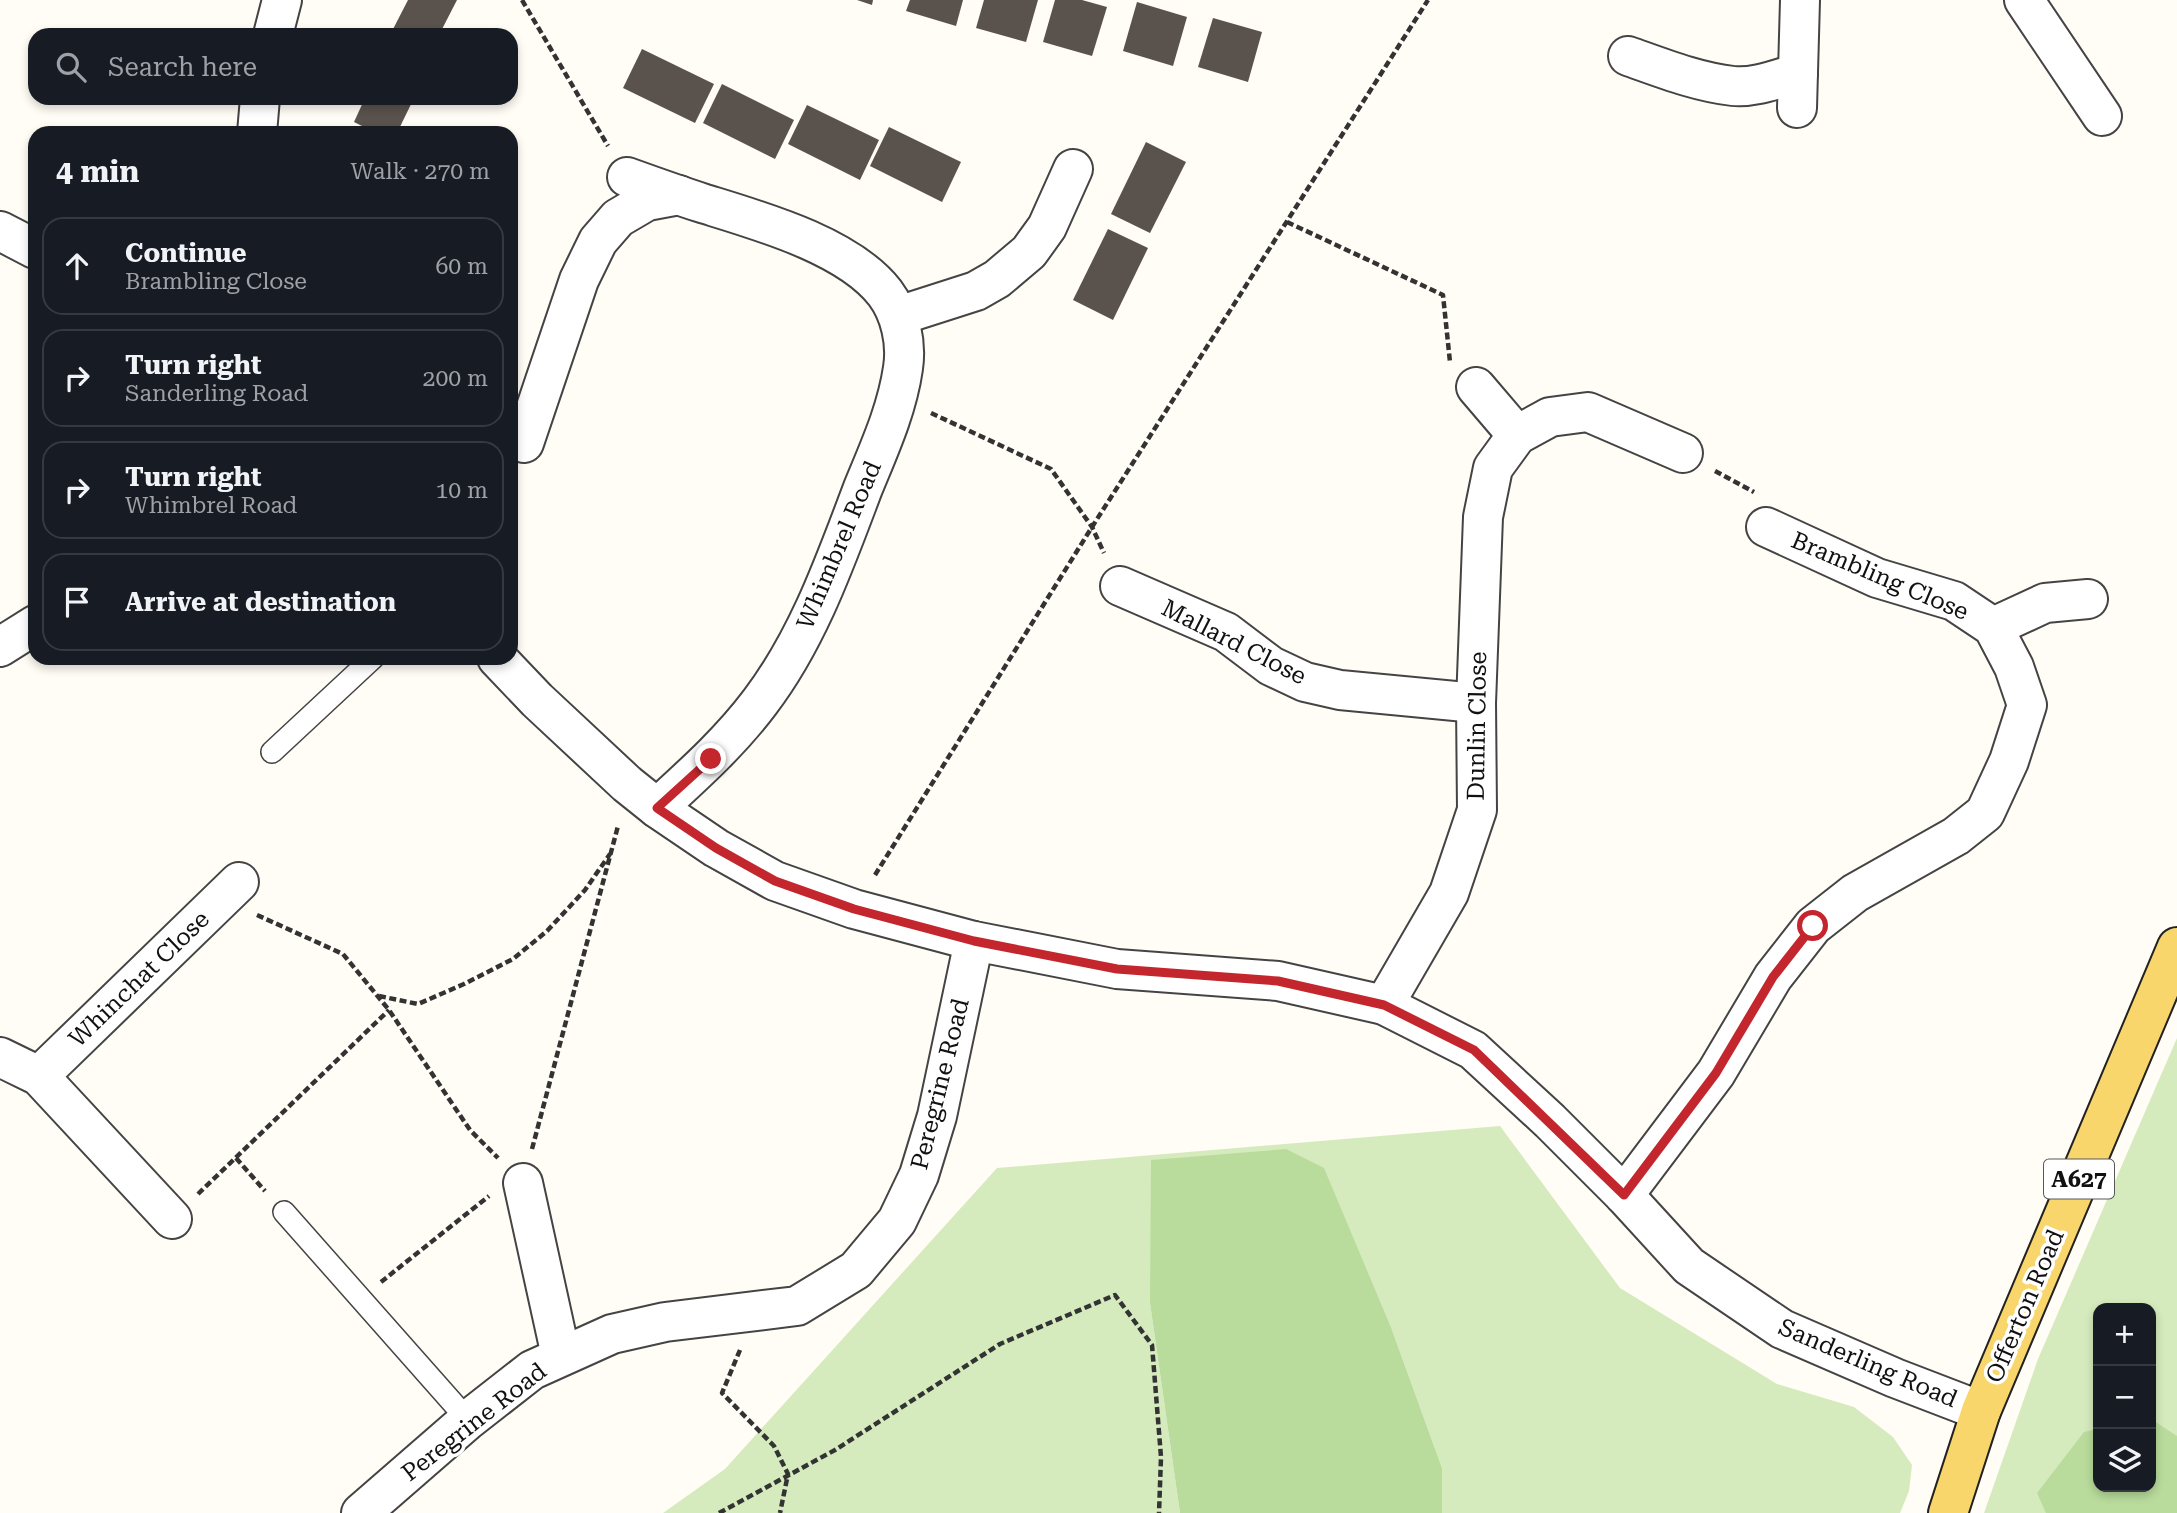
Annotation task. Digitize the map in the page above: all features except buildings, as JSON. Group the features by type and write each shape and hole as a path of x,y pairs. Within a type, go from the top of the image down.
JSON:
{"main road":[{"name":"Offerton Road","path":"1948,1513 1981,1411 2177,947"}],"street":[{"path":"275,28 282,0"},
{"path":"1628,56 1677,73 1735,86 1764,83 1797,90 1800,0"},
{"path":"2024,0 2102,116"},
{"path":"258,126 259,105"},
{"name":"Whimbrel Road","path":"626,177 764,222 825,247 862,270 884,292 898,316 903,337 904,366 892,413 826,586 795,648 760,702 711,759 657,808"},
{"path":"898,316 976,290 997,279 1029,252 1046,227 1058,188"},
{"name":"Whimbrel Road","path":"524,443 579,280 598,241 618,218 647,201 679,195"},
{"path":"0,231 28,245"},
{"path":"1476,387 1517,435"},
{"name":"Dunlin Close","path":"1384,1005 1449,893 1478,810 1476,703 1483,517 1493,468 1517,435 1550,418 1588,412 1683,453"},
{"name":"Brambling Close","path":"1624,1195 1716,1073 1773,977 1813,926 1855,893 1956,836 1985,813 2009,761 2027,705 2014,667 1993,626 1954,601 1877,578 1766,527"},
{"name":"Mallard Close","path":"1120,586 1226,632 1272,666 1305,682 1340,690 1476,703"},
{"name":"Brambling Close","path":"1993,626 2045,603 2088,598"},
{"path":"0,647 28,629"},
{"name":"Sanderling Road","path":"504,665 627,784 657,808 716,848 775,881 854,909 974,941 1117,969 1278,981 1384,1005 1474,1050 1624,1195 1689,1266 1782,1329 1895,1378 1981,1411"},
{"name":"Whinchat Close","path":"39,1076 230,890"},
{"name":"Peregrine Road","path":"361,1513 468,1420 532,1370 612,1334 665,1322 797,1306 856,1270 897,1221 919,1175 937,1116 974,941"},
{"path":"0,1057 39,1076 172,1219"},
{"path":"523,1183 561,1356"}],"lane":[{"path":"272,751 365,665"},
{"path":"284,1212 468,1420"}],"path":[{"path":"522,0 626,177"},
{"path":"854,909 1092,527 1428,0"},
{"path":"1287,222 1443,295 1451,372 1476,387"},
{"path":"897,396 1051,469 1092,527 1120,586"},
{"path":"1683,453 1761,496 1766,527"},
{"path":"523,1183 613,849 627,784"},
{"path":"378,996 418,1004 513,960 547,931 585,890 613,849"},
{"path":"230,890 344,954 389,1010 470,1130 523,1183"},
{"path":"172,1219 389,1010"},
{"path":"236,1158 284,1212"},
{"path":"361,1298 489,1196 523,1183"},
{"path":"719,1513 835,1450 1000,1344 1115,1295 1152,1345 1161,1457 1159,1513"},
{"path":"756,1311 722,1393 774,1446 788,1475 780,1513"}],"green space":[{"path":"2177,1038 2177,1513 1984,1513 2038,1359"},
{"path":"1500,1126 1620,1288 1777,1384 1854,1407 1893,1437 1912,1465 1909,1491 1900,1513 1442,1513 1442,1468 1392,1330 1150,1303 1180,1513 663,1513 725,1469 997,1168"},
{"path":"1286,1149 1324,1168 1392,1330 1442,1468 1442,1513 1180,1513 1150,1303 1151,1160"},
{"path":"2156,1422 2177,1436 2177,1513 2046,1513 2037,1493 2084,1432 2093,1430 2093,1492 2156,1492"}],"route":[{"path":"711,759 657,808 716,848 775,881 854,909 974,941 1117,969 1278,981 1384,1005 1474,1050 1624,1195 1716,1073 1773,977 1813,926"}]}
